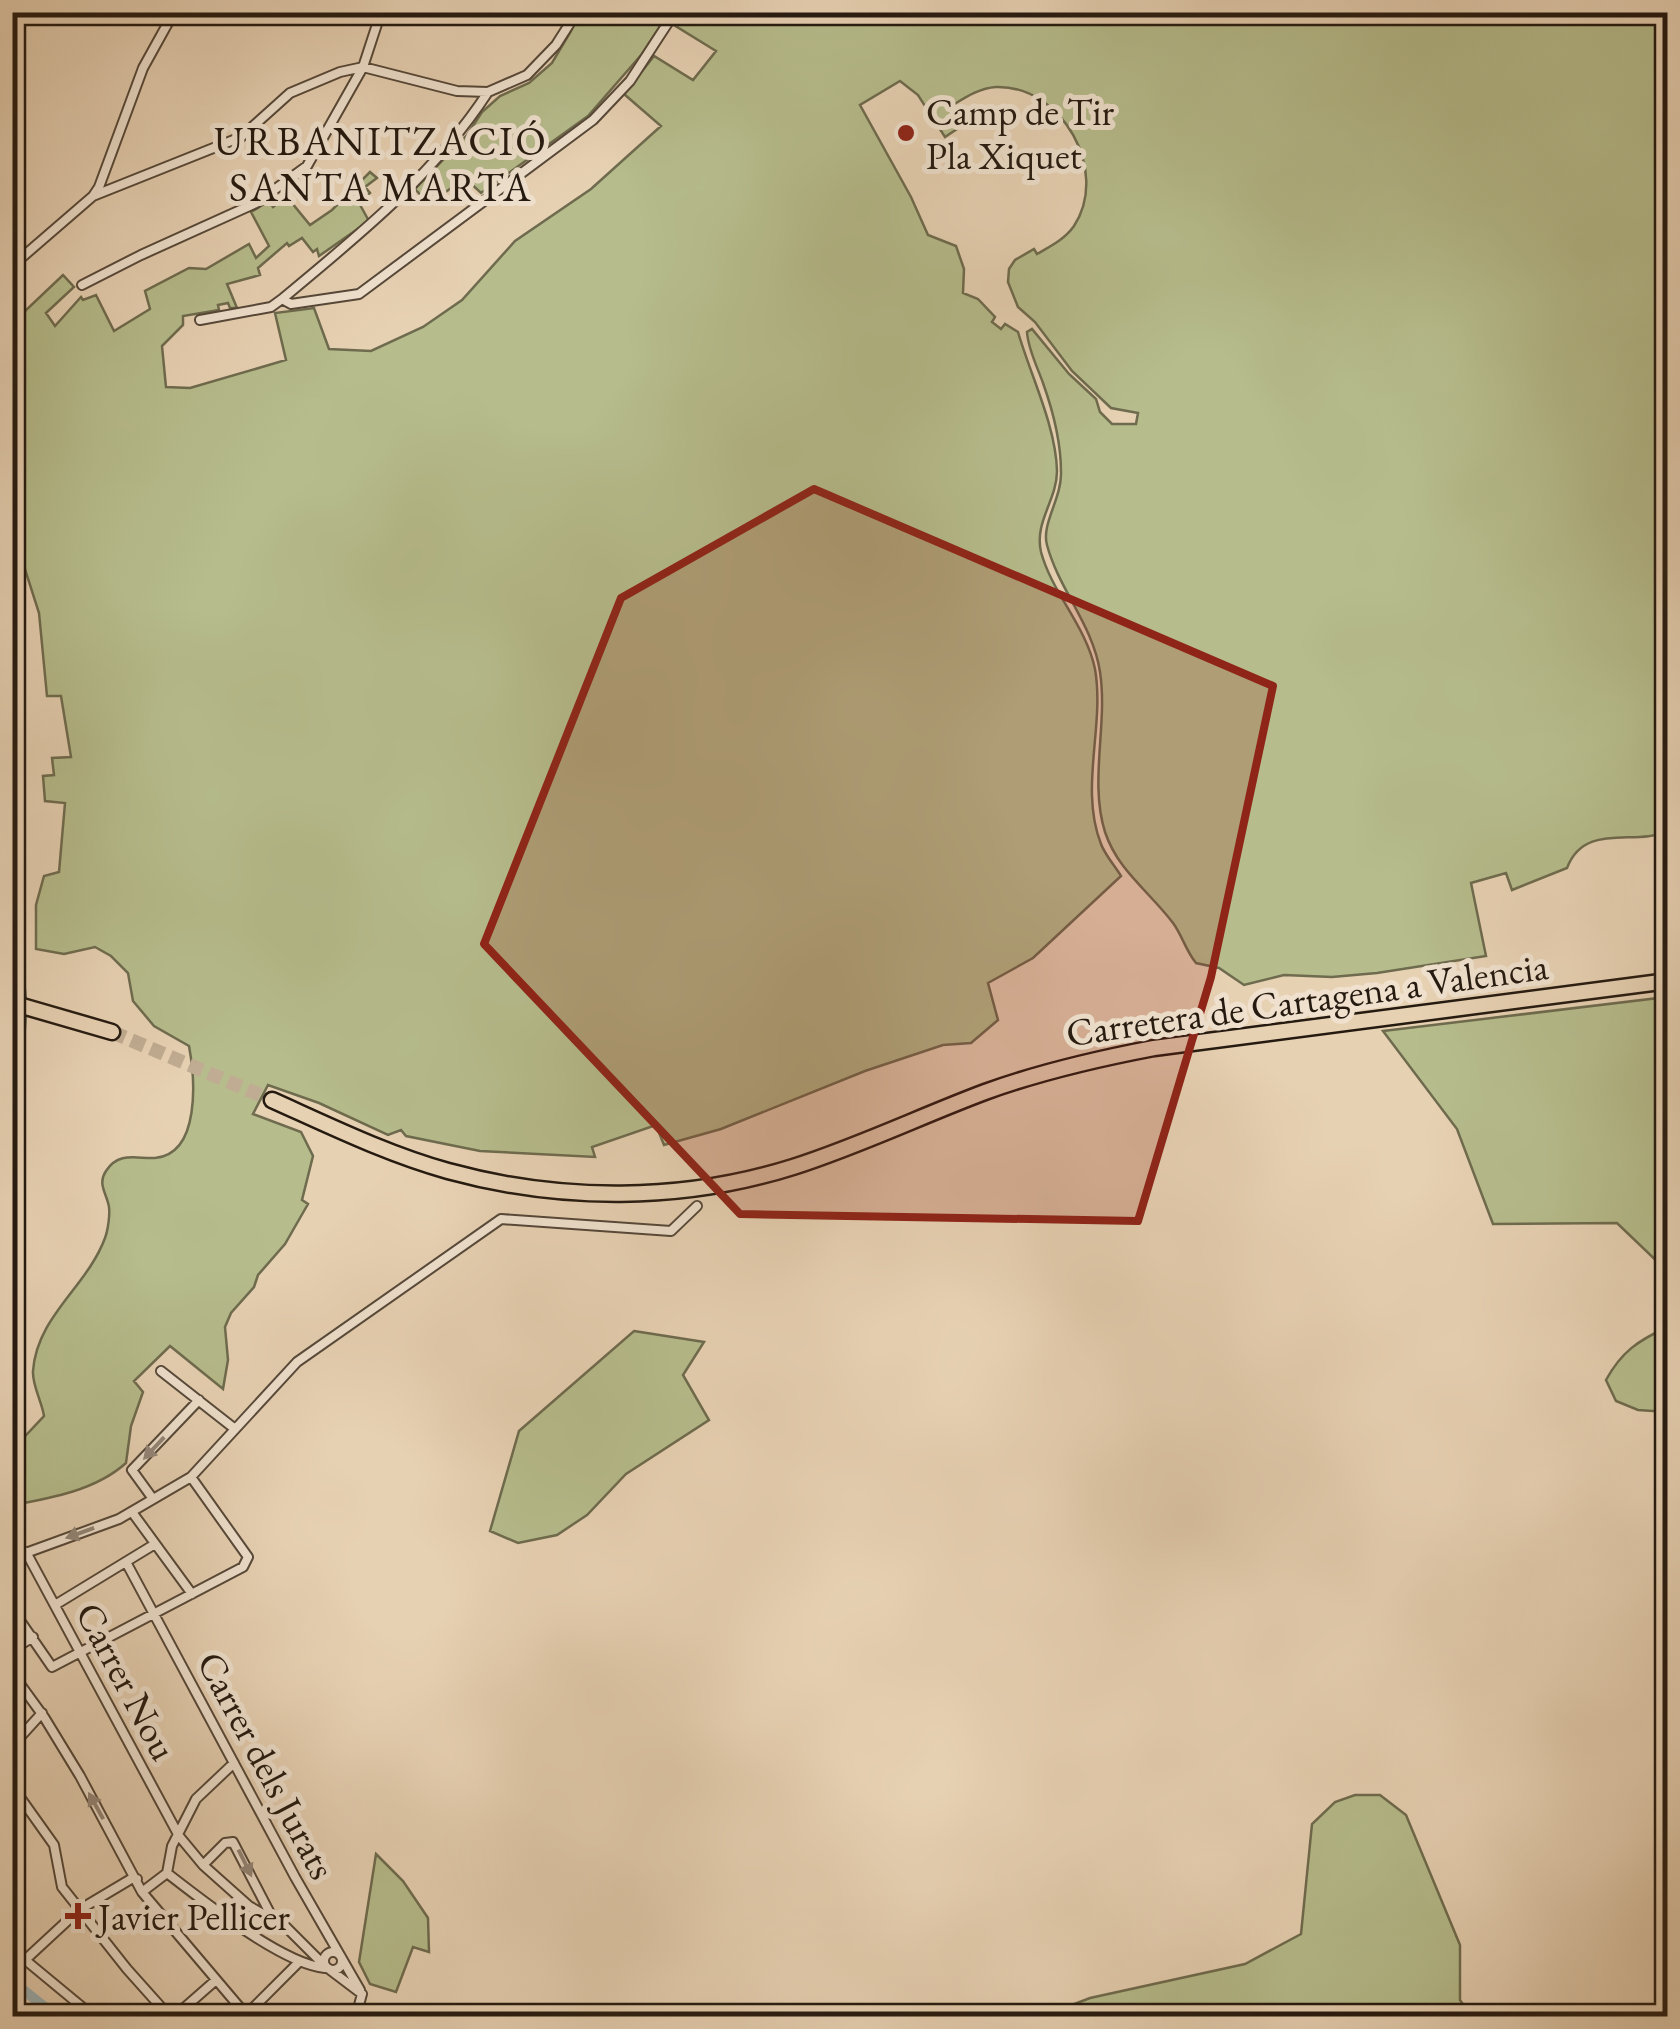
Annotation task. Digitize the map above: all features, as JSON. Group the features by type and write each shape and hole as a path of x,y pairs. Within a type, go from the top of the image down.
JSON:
{"highway":[{"name":"Carretera de Cartagena a Valencia","path":"272,1100 402,1156 484,1180 584,1194 684,1190 795,1166 983,1093 1090,1060 1154,1048 1668,980"},
{"path":"12,1000 35,1002 47,1011 112,1032"}],"street":[{"path":"12,266 99,187 143,68 174,12"},
{"path":"82,286 256,203 306,166 363,67 380,12"},
{"path":"93,196 242,137 290,93 340,72 363,67 457,90 488,92 527,75 556,46 576,12"},
{"path":"282,299 290,304 359,294 593,120 630,81 675,12"},
{"path":"200,320 271,307 282,299 415,183 460,134 488,92"},
{"path":"12,1558 132,1512 191,1477 297,1362 501,1219 671,1231 697,1206"},
{"path":"161,1370 235,1429"},
{"path":"152,1499 132,1470 200,1400"},
{"path":"12,1608 52,1667 243,1567 248,1557 191,1477"},
{"path":"132,1512 192,1594"},
{"path":"55,1605 155,1544"},
{"name":"Carrer Nou","path":"26,1552 179,1836 249,1906 274,1920"},
{"name":"Carrer dels Jurats","path":"126,1562 362,1994"},
{"path":"12,1650 33,1638"},
{"path":"12,1673 42,1713 142,1892 246,2016 299,1962"},
{"path":"12,1746 42,1713"},
{"path":"168,1874 169,1856 196,1799 234,1762"},
{"path":"14,1791 54,1845 62,1886 172,2016 216,1980"},
{"path":"204,1865 225,1844 233,1842 274,1920 362,1994 356,2016"},
{"path":"142,1892 168,1874"},
{"path":"168,1874 299,1962 338,1968 341,1957"},
{"path":"26,1960 79,1910 131,1879 138,1879"},
{"path":"12,1950 93,2016"},
{"path":"12,2012 20,2016"}],"highlighted area":[{"path":"814,489 1273,686 1211,977 1138,1221 740,1214 484,944 621,598"}],"green space":[{"path":"577,13 669,13 642,54 588,116 481,193 465,178 429,204 415,189 467,135 482,112 500,96 529,83 552,63"},
{"path":"682,13 1667,13 1667,831 1598,840 1575,854 1567,868 1512,890 1506,873 1471,883 1486,956 1377,973 1332,977 1284,975 1244,985 1219,968 1196,963 1173,923 1118,858 1105,832 1098,773 1100,672 1090,639 1047,545 1047,528 1060,482 1060,449 1027,332 1032,329 1069,374 1096,399 1100,412 1112,424 1136,424 1138,413 1111,408 1072,371 1035,322 1018,307 1008,282 1015,260 1034,249 1037,254 1074,226 1084,204 1083,157 1059,116 1041,100 1020,90 990,88 953,105 963,125 945,137 918,95 900,81 860,105 928,235 956,246 964,269 963,293 978,299 1001,329 1005,324 1018,332 1047,418 1057,471 1041,531 1041,552 1091,653 1095,669 1092,801 1103,848 1121,876 1033,958 988,983 998,1020 971,1043 943,1045 865,1071 721,1129 664,1145 656,1125 592,1147 595,1157 480,1151 406,1136 401,1130 388,1135 268,1085 253,1114 301,1132 313,1156 302,1200 308,1204 285,1244 231,1313 225,1327 228,1360 223,1389 170,1346 134,1381 143,1392 131,1426 126,1463 87,1486 13,1505 13,1449 44,1416 33,1376 43,1334 87,1272 106,1235 109,1210 103,1176 122,1158 155,1158 170,1153 181,1143 192,1113 193,1076 189,1046 154,1026 133,1001 128,973 111,956 95,947 64,954 36,949 36,905 44,876 59,872 65,803 45,801 43,776 54,775 52,758 71,757 61,696 47,696 39,613 23,563 13,495 13,330 25,311 63,275 74,287 46,313 55,326 81,297 83,300 96,295 114,331 150,309 145,291 189,268 206,269 249,244 256,258 269,246 251,212 269,201 273,207 287,197 310,225 332,210 370,172 377,178 365,187 370,193 359,203 369,221 319,256 317,249 313,252 302,238 289,246 287,243 258,268 260,275 227,284 237,308 230,308 228,303 218,305 219,310 183,316 183,325 162,346 166,387 190,388 286,360 275,313 314,308 329,349 371,351 423,327 462,300 515,241 591,189 661,126 624,94 654,56 693,80 716,51 674,25"},
{"path":"1667,997 1666,1270 1617,1223 1493,1224 1457,1129 1383,1031"},
{"path":"1667,1327 1667,1412 1638,1410 1616,1401 1606,1380 1618,1361 1647,1337"},
{"path":"634,1331 704,1342 683,1375 709,1420 626,1474 587,1515 557,1535 518,1543 490,1531 519,1431"},
{"path":"1355,1795 1380,1795 1406,1815 1460,1945 1460,2000 1471,2016 1043,2016 1090,1998 1245,1964 1301,1934 1312,1824 1335,1802"},
{"path":"376,1854 403,1881 428,1918 429,1952 413,1947 396,1992 370,1984 359,1962"}],"waterway":[{"path":"12,960 26,1000"},
{"path":"12,1111 22,1074 26,1013"},
{"path":"12,1981 56,2016"}],"tunnel":[{"path":"112,1032 272,1100"}],"place":[{"name":"Camp de Tir Pla Xiquet","path":"906,133"},
{"name":"Javier Pellicer","path":"78,1916"}],"district":[{"name":"URBANITZACIÓ SANTA MARTA","path":"381,164"}]}
